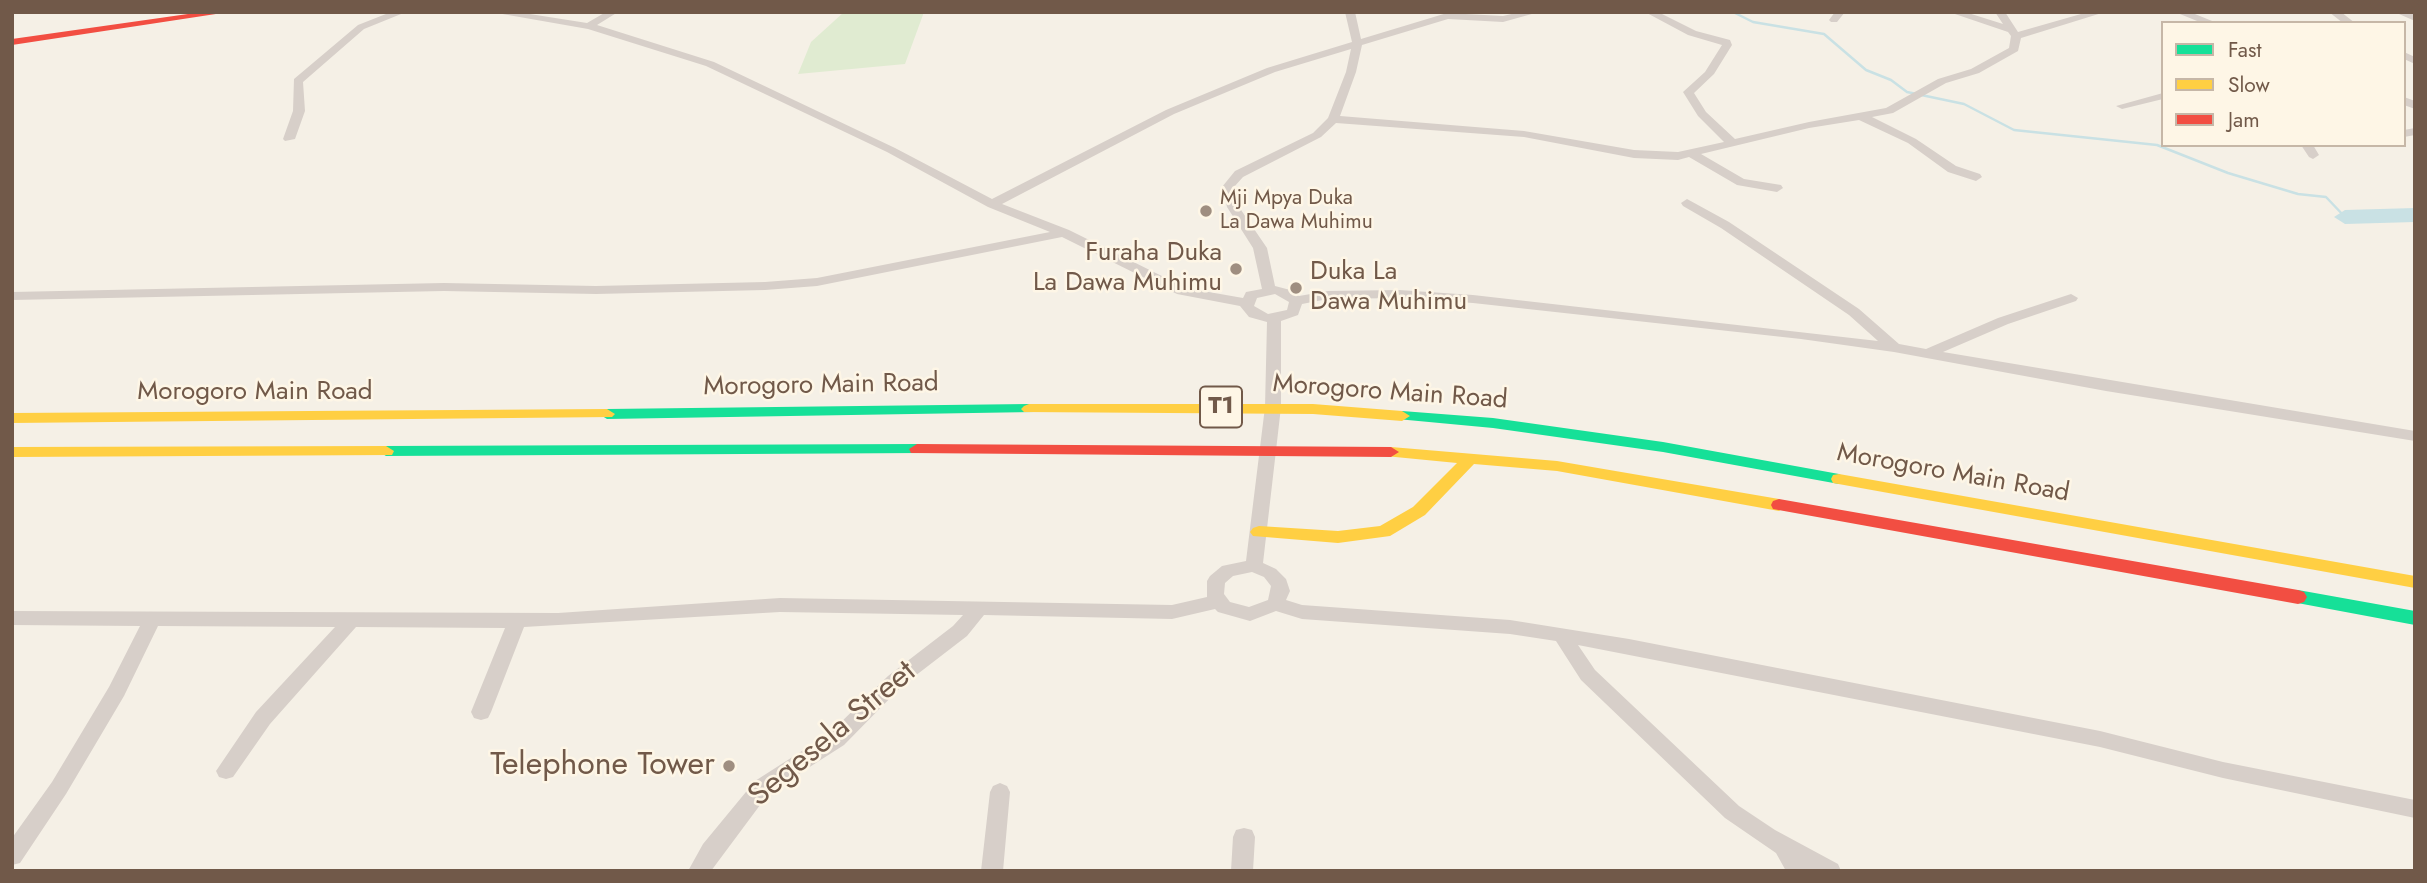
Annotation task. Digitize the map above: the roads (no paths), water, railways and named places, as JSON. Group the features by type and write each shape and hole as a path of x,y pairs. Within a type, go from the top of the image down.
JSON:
{"main road":[{"path":"12,42 138,22 224,12"},
{"name":"Morogoro Main Road","path":"12,418 1273,407 1493,423 1663,447 2415,582"},
{"name":"T1","path":"12,452 1387,452 1557,466 2415,618"},
{"path":"1259,532 1338,537 1384,532 1419,511 1470,459"}],"street":[{"path":"289,139 299,111 298,81 361,27 401,12"},
{"path":"496,12 589,26 710,64 891,150 992,204 1063,233 1182,290 1231,297 1246,303 1254,314 1274,318 1293,312 1296,301"},
{"path":"589,26 613,12"},
{"path":"1269,290 1260,248 1233,206 1228,187 1239,174 1317,135 1333,119 1351,72 1357,43 1350,12"},
{"path":"992,204 1198,99 1271,70 1447,16 1503,19 1534,12"},
{"path":"1650,12 1692,33 1726,42 1727,46 1709,74 1688,92 1702,114 1732,143"},
{"path":"1954,12 2014,33 2099,12"},
{"path":"1333,119 1524,135 1654,157 1691,153 1859,115 1889,111 1942,81 1996,61 2014,49 2014,33 2000,12"},
{"path":"2180,12 2205,21"},
{"path":"2402,12 2415,18"},
{"path":"2122,106 2161,96"},
{"path":"1859,115 1912,141 1952,169 1976,177"},
{"path":"1691,153 1741,182 1777,188"},
{"path":"1687,203 1725,225 1854,312 1894,348"},
{"path":"12,296 444,287 636,290 765,286 817,282 1063,233"},
{"path":"1246,303 1251,295 1269,290 1283,291 1296,301 1340,295 1473,299 1894,348 2106,386 2415,436"},
{"path":"1927,354 2003,321 2071,298"},
{"path":"1254,566 1273,407 1274,318"},
{"path":"1254,566 1276,578 1281,591 1275,604 1260,612 1241,613 1219,601 1214,588 1221,575 1236,567 1254,566"},
{"path":"12,618 349,623 517,621 780,605 1172,612 1219,601"},
{"path":"1275,604 1303,612 1432,620 1562,635 1803,679 2100,739 2223,769 2415,809"},
{"name":"Segesela Street","path":"699,871 711,851 762,787 837,739 895,681 960,631 979,609"},
{"path":"12,856 59,788 117,691 152,620"},
{"path":"481,712 517,621"},
{"path":"226,771 263,718 349,623"},
{"path":"1562,635 1588,675 1732,812 1783,846 1830,871"},
{"path":"992,871 1000,792"},
{"path":"1242,871 1244,837"},
{"path":"1783,846 1798,871"}],"waterway":[{"path":"1733,12 1753,22 1824,34 1866,70 1891,80 1907,92 1964,104 2014,130 2161,147"},
{"path":"2162,147 2228,173 2298,194 2326,197 2345,217"},
{"path":"2345,217 2415,215"}],"place":[{"name":"Mji Mpya Duka La Dawa Muhimu","path":"1206,211"},
{"name":"Furaha Duka La Dawa Muhimu","path":"1236,269"},
{"name":"Duka La Dawa Muhimu","path":"1296,288"},
{"name":"Telephone Tower","path":"729,766"}]}
